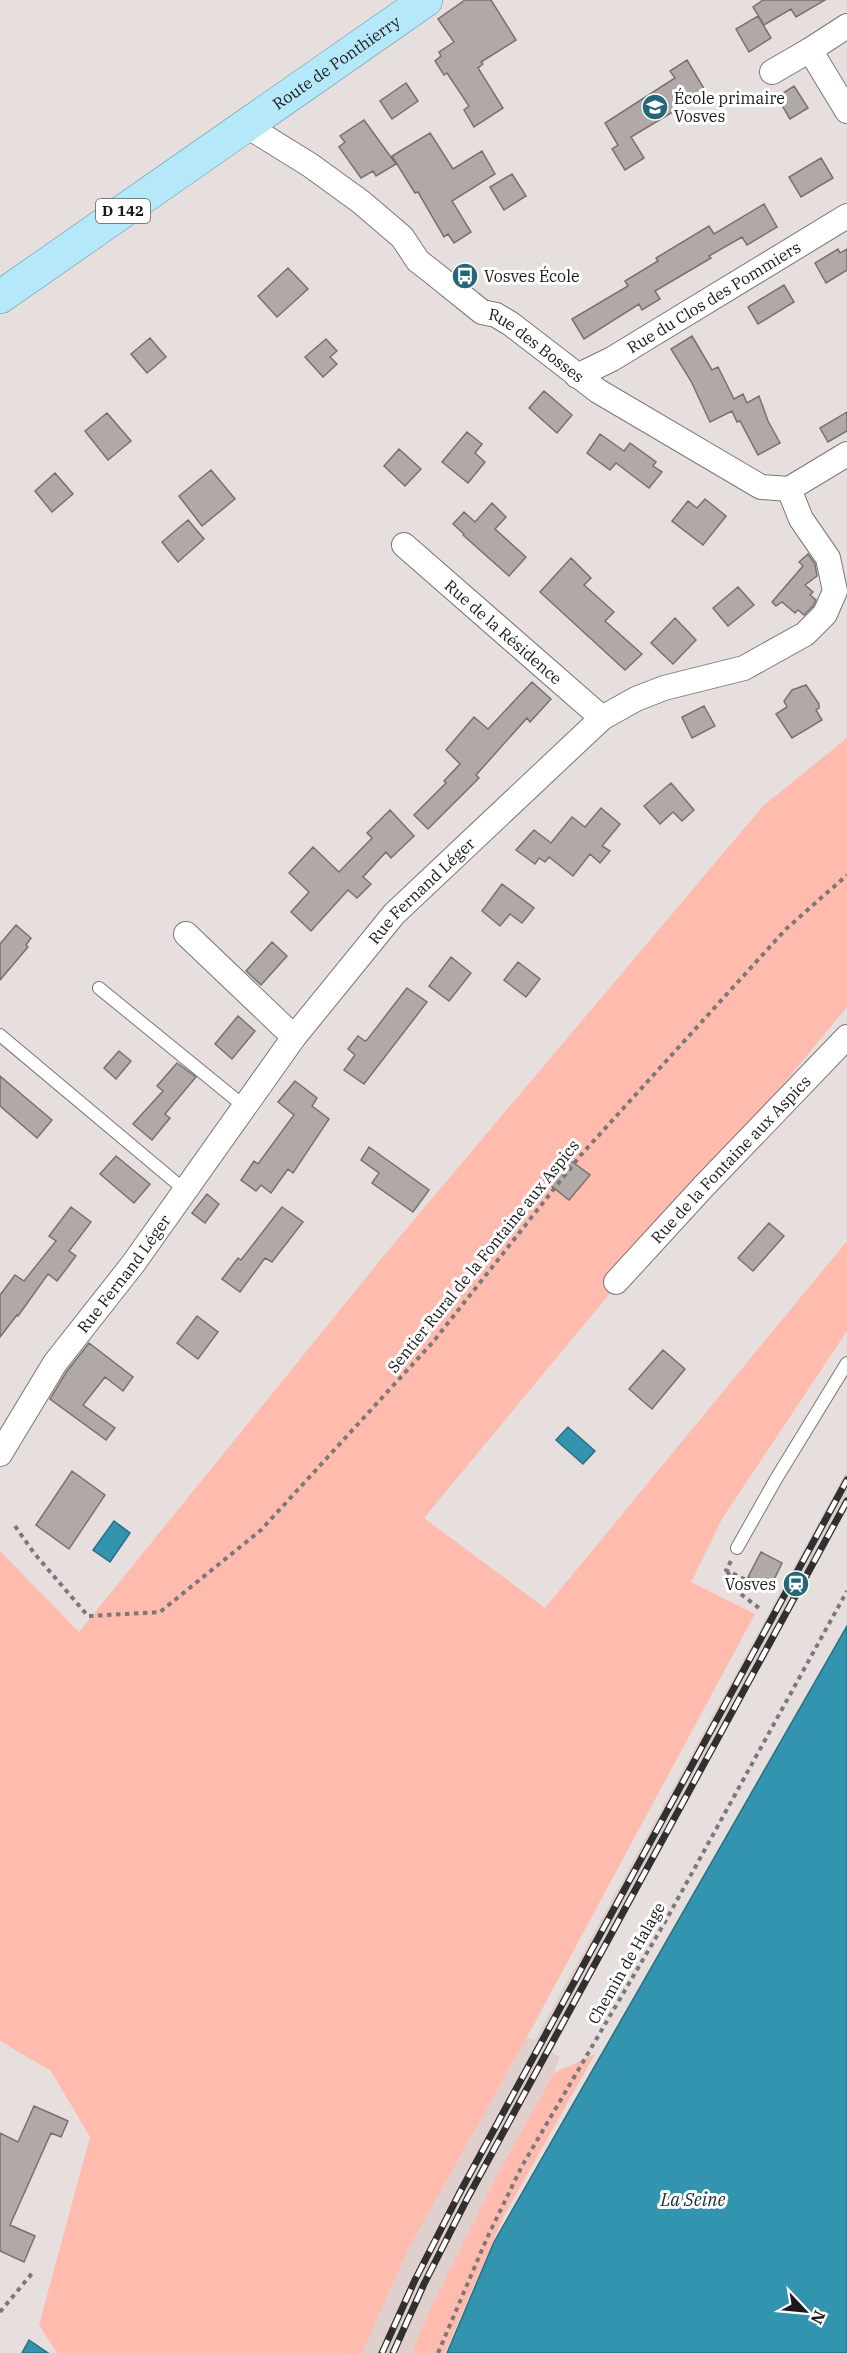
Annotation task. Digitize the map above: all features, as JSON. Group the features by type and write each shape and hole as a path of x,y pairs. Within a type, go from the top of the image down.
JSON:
{"main road":[{"name":"Route de Ponthierry","path":"247,126 426,0"},
{"name":"D 142","path":"0,297 247,126"}],"street":[{"path":"772,72 847,26"},
{"path":"810,50 847,111"},
{"name":"Rue des Bosses","path":"247,126 310,165 361,202 402,237 418,261 430,271 482,312 496,315 511,324 598,391 761,487 789,489"},
{"name":"Rue du Clos des Pommiers","path":"577,376 622,353 847,216"},
{"path":"789,489 847,454"},
{"name":"Rue Fernand Léger","path":"0,1454 56,1363 133,1264 294,1037 394,914 602,718 636,699 664,688 744,668 805,634 825,614 835,591 828,558 801,519 789,489"},
{"name":"Rue de la Résidence","path":"404,545 602,718"},
{"path":"186,934 294,1037"},
{"name":"Rue de la Fontaine aux Aspics","path":"616,1282 704,1186 847,1037"}],"lane":[{"path":"99,988 245,1107"},
{"path":"0,1035 186,1191"},
{"path":"737,1548 776,1479 847,1364"}],"path":[{"name":"Sentier Rural de la Fontaine aux Aspics","path":"15,1526 34,1553 88,1616 160,1612 261,1530 433,1342 580,1156 786,929 847,875"},
{"path":"726,1570 737,1548"},
{"path":"726,1570 768,1591"},
{"path":"726,1570 742,1595 759,1608"},
{"name":"Chemin de Halage","path":"438,2353 487,2238 522,2166 664,1922 847,1591"},
{"path":"0,2312 34,2271"}],"shaded area":[{"path":"847,738 847,1007 424,1518 545,1608 847,1241 847,1331 722,1519 691,1582 755,1614 527,2037 408,2250 362,2353 57,2353 39,2325 90,2137 51,2071 0,2041 0,1551 79,1632 386,1253 763,806"},
{"path":"847,1470 847,1510 752,1679 552,2052 560,2057 554,2073 497,2175 429,2311 412,2353 362,2353 408,2250 527,2037 535,2040"},
{"path":"595,2054 505,2214 445,2353 412,2353 429,2311 497,2175 554,2073"}],"water":[{"path":"568,1427 595,1451 583,1464 556,1440"},
{"path":"114,1521 130,1533 110,1562 93,1550"},
{"name":"La Seine","path":"847,1626 847,2353 447,2353 494,2242"},
{"path":"29,2340 48,2353 22,2353"}],"building":[{"path":"465,0 491,0 516,40 481,62 483,64 478,68 503,108 474,127 464,110 469,106 447,73 444,75 435,61 441,56 439,52 454,42 438,19"},
{"path":"763,0 825,0 796,17 791,9 764,25 753,7"},
{"path":"758,16 771,38 749,52 736,29"},
{"name":"École primaire Vosves","path":"687,60 706,92 631,137 644,158 625,170 612,149 618,145 605,123 675,78 670,71"},
{"path":"406,83 418,101 392,119 380,101"},
{"path":"794,86 808,108 790,119 777,97"},
{"path":"364,120 396,164 376,176 373,171 361,178 339,147 345,142 340,136"},
{"path":"430,133 453,169 482,151 495,174 452,201 471,232 454,243 448,234 444,237 418,192 415,193 392,156"},
{"path":"821,158 833,178 801,197 789,177"},
{"path":"512,174 526,196 504,210 490,187"},
{"path":"764,204 777,227 747,245 742,237 709,256 711,258 655,291 660,299 642,310 639,304 584,339 572,319 628,286 625,281 658,261 656,258 709,226 714,234"},
{"path":"838,249 840,253 847,249 847,270 826,283 815,263"},
{"path":"288,268 308,289 277,317 258,296"},
{"path":"784,285 794,302 758,324 748,307"},
{"path":"692,336 712,370 718,367 734,399 743,394 747,403 759,396 768,421 780,443 758,455 740,421 737,422 732,411 710,422 691,381 671,349"},
{"path":"150,338 166,357 147,373 131,354"},
{"path":"326,339 337,351 330,357 337,364 323,377 305,357"},
{"path":"544,391 572,415 557,433 529,408"},
{"path":"847,412 847,431 828,442 820,428"},
{"path":"107,413 131,441 108,460 85,431"},
{"path":"467,432 482,444 475,453 485,462 468,483 442,462"},
{"path":"600,434 624,451 630,443 656,462 653,466 662,472 649,488 616,463 610,470 587,453"},
{"path":"399,449 421,469 405,486 384,466"},
{"path":"211,470 235,499 202,526 179,496"},
{"path":"55,473 73,494 52,512 35,491"},
{"path":"705,499 726,516 703,545 672,521 688,501 697,508"},
{"path":"492,503 506,517 495,529 526,557 509,576 453,524 464,512 475,522"},
{"path":"188,520 204,539 178,562 162,542"},
{"path":"808,554 815,564 817,576 805,585 813,592 810,595 816,600 804,615 798,610 795,613 782,602 776,606 772,602 803,566 799,562"},
{"path":"571,558 591,578 584,585 614,612 605,621 642,654 625,670 540,592"},
{"path":"738,587 754,605 728,626 713,608"},
{"path":"675,618 696,640 673,664 651,643"},
{"path":"532,682 551,699 530,722 527,718 476,775 479,778 428,829 414,815 446,783 444,781 460,764 446,750 474,717 488,729"},
{"path":"806,685 819,704 816,710 822,720 792,738 776,714 787,707 784,701 792,690"},
{"path":"704,706 715,726 692,738 682,717"},
{"path":"671,783 694,810 682,821 673,812 660,824 644,806"},
{"path":"601,808 620,824 602,846 610,851 600,863 590,854 573,876 549,857 545,862 539,858 535,864 516,850 534,830 551,843 572,817 585,827"},
{"path":"390,810 414,836 391,858 386,852 363,877 371,884 357,898 348,890 311,931 291,912 309,892 289,873 313,847 339,872 372,838 367,833"},
{"path":"502,884 534,908 522,923 510,914 500,926 482,911"},
{"path":"16,925 31,938 26,945 28,947 0,980 0,944"},
{"path":"272,942 287,956 261,985 246,971"},
{"path":"451,957 471,973 449,1001 429,986"},
{"path":"518,962 540,979 526,997 504,980"},
{"path":"407,988 427,1002 364,1084 344,1070 355,1055 348,1049 358,1036 367,1040"},
{"path":"238,1016 255,1031 232,1059 215,1044"},
{"path":"119,1051 131,1061 116,1079 104,1068"},
{"path":"177,1063 196,1077 165,1114 170,1118 152,1140 133,1124 163,1091 157,1086"},
{"path":"0,1076 52,1120 37,1138 0,1106"},
{"path":"295,1081 317,1098 312,1106 329,1119 293,1173 288,1169 271,1193 261,1185 256,1191 241,1180 254,1161 258,1164 294,1115 278,1102"},
{"path":"369,1147 429,1190 413,1212 372,1183 379,1173 361,1160"},
{"path":"563,1155 590,1175 569,1200 544,1180"},
{"path":"116,1156 150,1184 134,1203 100,1174"},
{"path":"207,1194 219,1204 205,1223 192,1213"},
{"path":"71,1207 91,1222 69,1251 76,1256 57,1281 48,1274 0,1337 0,1295 15,1275 24,1281 56,1241 49,1236"},
{"path":"282,1207 303,1222 272,1262 265,1258 240,1292 222,1279 238,1258 241,1260"},
{"path":"769,1223 784,1236 753,1271 738,1258"},
{"path":"197,1316 218,1332 198,1359 177,1343"},
{"path":"89,1343 133,1377 123,1391 105,1377 83,1405 115,1428 106,1440 50,1399 67,1371"},
{"path":"663,1350 685,1369 652,1409 629,1389"},
{"path":"72,1471 105,1495 69,1549 36,1525"},
{"name":"Vosves","path":"761,1552 782,1563 770,1588 748,1577"},
{"path":"34,2106 68,2121 61,2137 51,2133 10,2225 35,2236 24,2262 0,2251 0,2133 18,2142"}],"railway":[{"path":"382,2353 415,2280 459,2194 847,1480"},
{"path":"393,2353 424,2284 467,2199 847,1501"}],"place":[{"name":"École primaire Vosves","path":"655,107"},
{"name":"Vosves École","path":"465,276"},
{"name":"Vosves","path":"796,1584"}]}
